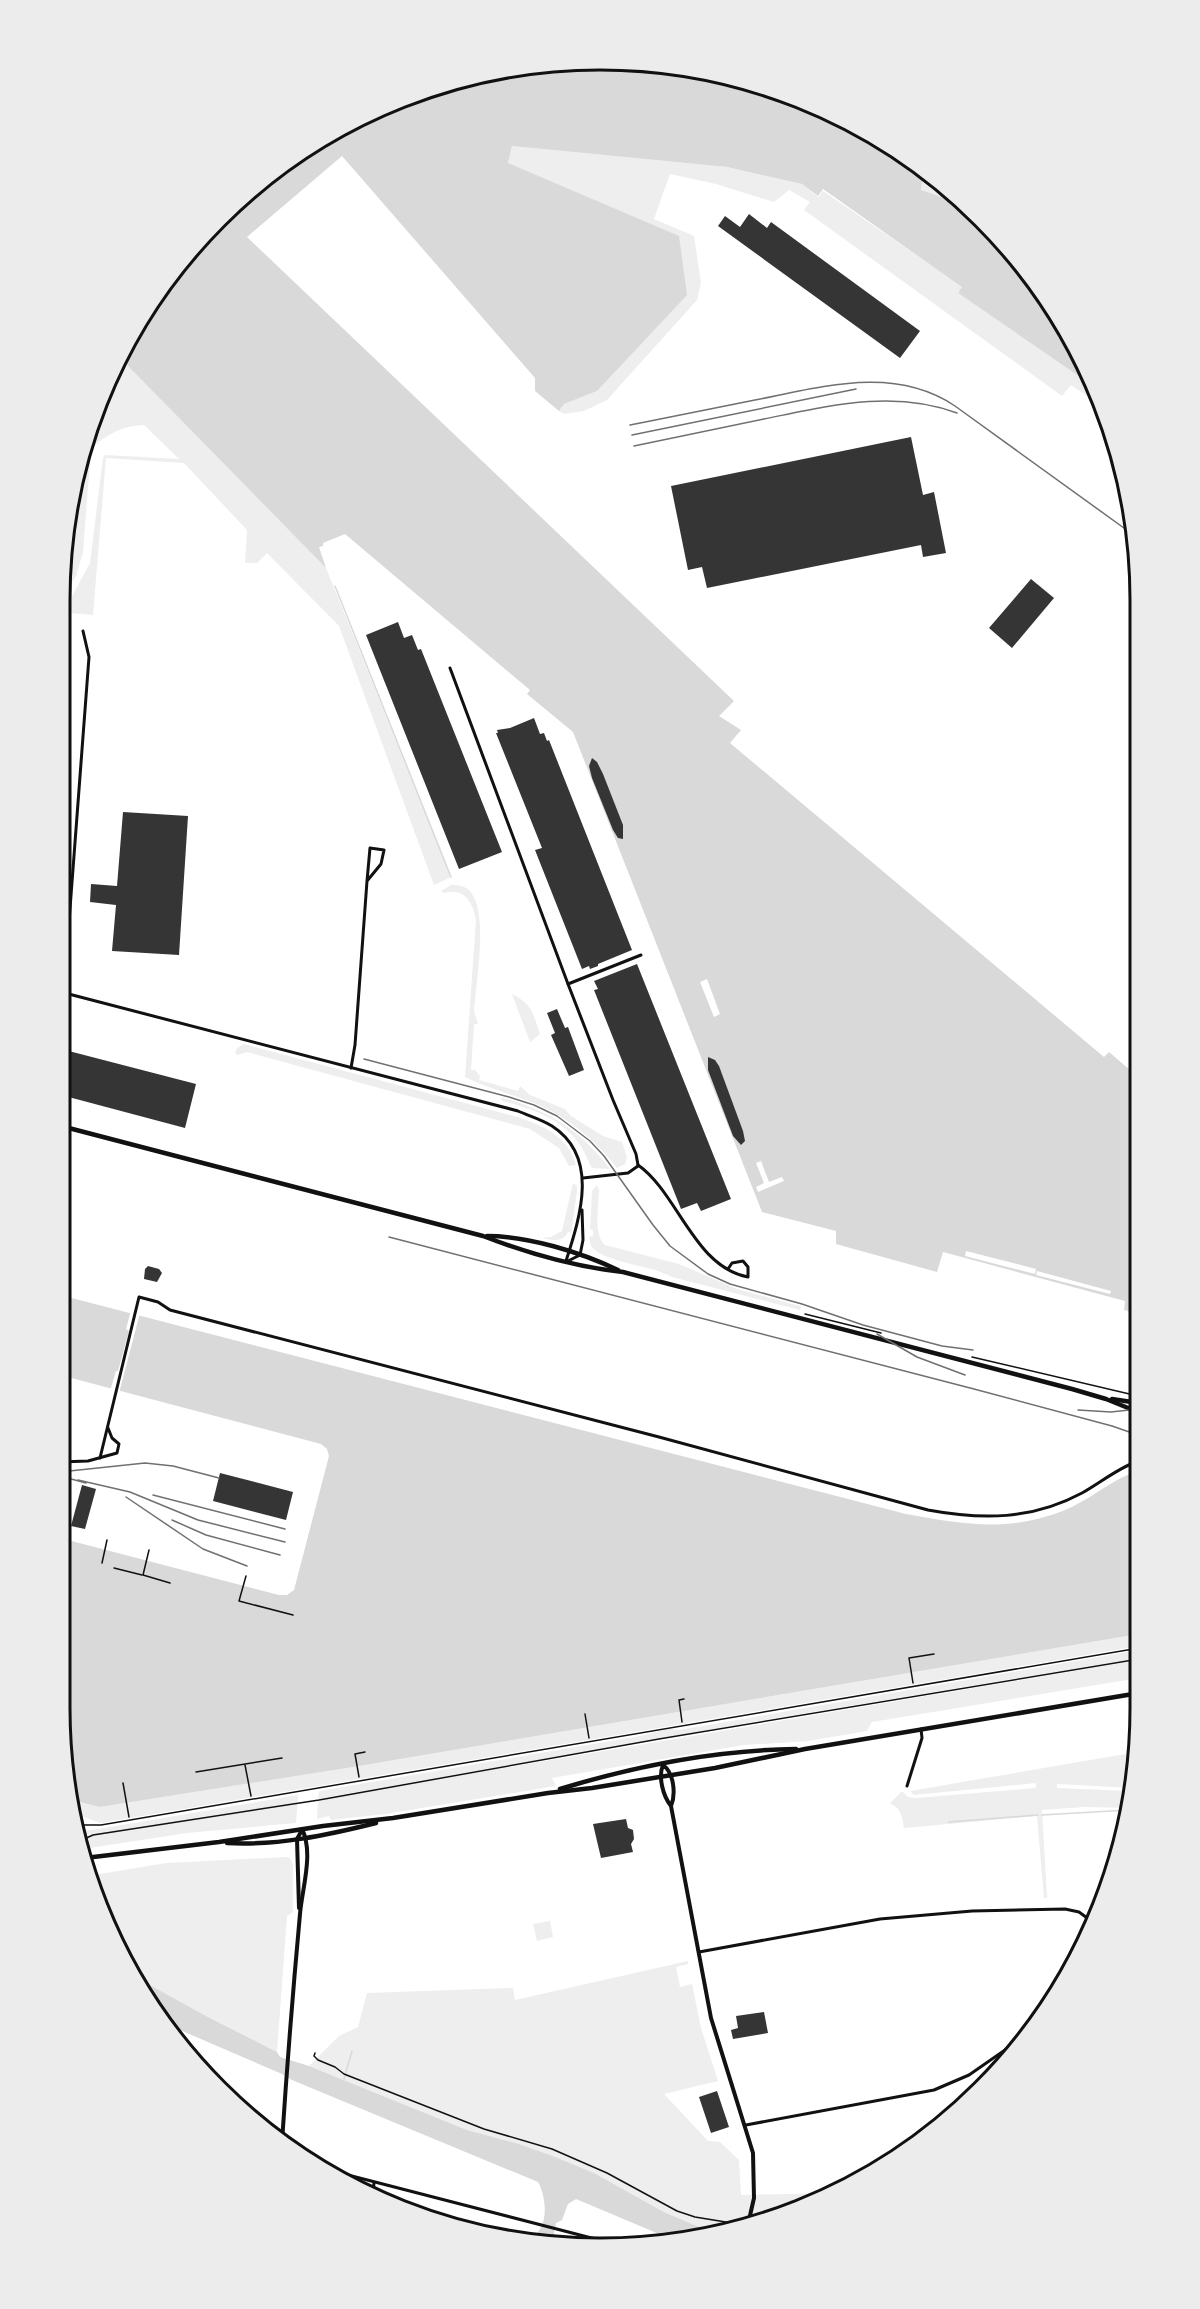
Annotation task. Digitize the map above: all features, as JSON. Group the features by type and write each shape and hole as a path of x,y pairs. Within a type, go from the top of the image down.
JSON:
{"main road":[{"path":"70,1128 483,1236 594,1269 623,1272"},
{"path":"483,1236 507,1236 569,1252 623,1272 1106,1399 1130,1409"},
{"path":"1106,1399 1130,1402"},
{"path":"92,1857 393,1818 592,1788 805,1749 1130,1695"},
{"path":"548,1793 602,1777 663,1765 762,1750 805,1749"},
{"path":"219,1842 243,1844 285,1841 393,1818"}],"street":[{"path":"70,909 89,657 83,631"},
{"path":"450,668 568,984 636,1154 638,1165 660,1185 685,1227 705,1250 728,1269 748,1277 748,1267 743,1261 732,1263 728,1269"},
{"path":"351,1068 355,1045 367,881 370,848 384,849 381,864 367,881"},
{"path":"568,984 641,955"},
{"path":"70,994 518,1111 551,1125 572,1144 579,1159 583,1178 583,1240 580,1255 566,1261"},
{"path":"583,1178 628,1173 638,1165"},
{"path":"566,1261 582,1204"},
{"path":"100,1458 139,1297 158,1302 170,1310 659,1437 928,1510 957,1515 1016,1516 1039,1511 1066,1501 1130,1465"},
{"path":"70,1462 117,1453 119,1444 112,1438 107,1426"},
{"path":"104,1441 112,1438"},
{"path":"907,1786 922,1738 921,1730"},
{"path":"663,1765 671,1775 674,1798 671,1806"},
{"path":"663,1765 661,1777 666,1799 671,1806 711,2018 753,2153 754,2198 750,2216"},
{"path":"283,2132 306,1837 302,1829"},
{"path":"300,1912 297,1895 297,1839 302,1829"},
{"path":"699,1952 880,1919 969,1911 1065,1909 1079,1912 1087,1918"},
{"path":"746,2125 934,2090 969,2075 1004,2051"},
{"path":"350,2176 590,2238"},
{"path":"374,2182 374,2187"}],"lane":[{"path":"84,1825 101,1825 251,1800 1130,1650"}],"path":[{"path":"806,1313 883,1334"},
{"path":"966,1356 1040,1371 1130,1394"},
{"path":"102,1563 107,1540"},
{"path":"143,1575 149,1550"},
{"path":"114,1568 170,1583"},
{"path":"246,1576 239,1601 293,1615"},
{"path":"914,1687 909,1658 934,1654"},
{"path":"87,1838 1130,1660"},
{"path":"683,1726 679,1700 684,1699"},
{"path":"585,1714 590,1742"},
{"path":"360,1781 355,1754 364,1752"},
{"path":"196,1772 282,1758"},
{"path":"245,1764 251,1800"},
{"path":"123,1783 130,1820"},
{"path":"315,2053 314,2056 318,2060 348,2076 484,2129 552,2149 607,2173 677,2211 695,2217 730,2222"}],"shaded area":[{"path":"600,70 669,75 737,89 803,111 865,141 923,181 921,190 944,198 949,202 998,251 1020,278 1059,335 1080,377 958,293 962,287 823,189 818,196 802,184 727,167 512,146 508,163 679,236 687,295 597,391 564,404 559,411 535,391 535,378 342,156 247,237 734,701 719,716 741,730 730,743 1104,1057 1109,1052 1130,1070 1130,1312 1124,1310 1125,1301 943,1252 937,1272 836,1244 836,1231 762,1212 573,732 527,694 530,690 345,534 319,547 326,568 126,363 141,335 180,278 226,226 278,180 335,141 366,125 430,99 497,81 531,75"},
{"path":"512,146 727,167 802,184 818,197 823,191 963,287 958,293 1080,377 1089,398 1071,385 1062,396 804,210 810,202 789,190 774,202 716,184 670,174 654,219 694,236 701,283 697,300 607,400 584,411 564,414 559,411 564,404 597,391 508,163"},
{"path":"922,180 945,199 924,192 921,190"},
{"path":"126,363 326,568 451,877 434,885 339,626 267,553 257,563 245,563 247,530 184,463 106,458 93,615 70,613 70,600 90,563 105,455 179,459 144,425 129,427 102,439 94,446 111,397"},
{"path":"90,459 83,552 76,576 71,584 75,531"},
{"path":"451,885 463,886 470,891 477,905 479,918 480,951 474,1011 478,1024 474,1024 471,1070 475,1070 480,1076 479,1080 518,1091 520,1086 530,1095 565,1109 571,1116 603,1136 622,1142 627,1157 625,1164 617,1168 580,1130 558,1115 534,1103 465,1077 476,920 473,907 462,894 441,891"},
{"path":"512,994 528,1006 535,1020 540,1034 530,1042"},
{"path":"244,1044 521,1118 555,1134 568,1147 576,1165 569,1166 559,1148 530,1129 247,1052 238,1055 235,1053 237,1048"},
{"path":"500,1097 533,1108 561,1123 586,1142 610,1169 592,1168 574,1138 557,1122 537,1112 503,1101"},
{"path":"573,1183 577,1186 577,1191 571,1233 568,1232 563,1238 557,1240 542,1238 551,1237 562,1231"},
{"path":"597,1185 599,1190 598,1227 601,1240 605,1245 679,1264 737,1289 800,1306 800,1310 672,1277 603,1255 592,1247 589,1237 593,1236 593,1230 590,1229 592,1191"},
{"path":"70,1298 927,1518 986,1524 1024,1522 1065,1510 1130,1474 1130,1636 347,1768 100,1807 79,1802 75,1778 70,1709 70,1541 279,1595 287,1595 294,1590 329,1456 327,1449 321,1444 70,1378"},
{"path":"1130,1636 1130,1648 101,1823 82,1816 79,1802 100,1807 347,1768"},
{"path":"1130,1652 1130,1659 753,1722 318,1799 319,1791 640,1736 669,1729 679,1730"},
{"path":"1130,1662 1130,1679 872,1722 867,1731 808,1741 744,1745 552,1778 556,1786 386,1814 331,1820 329,1816 317,1819 318,1801"},
{"path":"1127,1754 1123,1788 1057,1784 1057,1788 1123,1791 1120,1808 1042,1810 1047,1898 1044,1898 1037,1816 904,1828 900,1813 890,1803 902,1791 908,1797 916,1798 1036,1788 1036,1783 914,1795 910,1791"},
{"path":"298,1795 296,1823 187,1833 90,1848 85,1830"},
{"path":"290,1858 293,1864 293,1912 287,1916 277,2052 147,1983 141,1974 111,1912 98,1874 166,1863"},
{"path":"550,1921 553,1937 537,1941 533,1924"},
{"path":"688,1961 688,1964 676,1967 680,1987 692,1984 701,2028 718,2081 664,2094 708,2141 720,2142 739,2160 741,2195 813,2194 770,2210 702,2228 664,2212 594,2173 553,2156 467,2130 309,2066 339,2036 358,2027 367,1993 513,1988 515,2000"},
{"path":"147,1983 277,2052 280,2057 309,2066 467,2130 553,2156 594,2173 664,2212 702,2228 661,2235 576,2199 568,2204 562,2220 556,2223 555,2236 535,2234 542,2224 545,2212 544,2199 538,2182 292,2080 180,2030"}],"pier":[{"path":"707,979 720,1014 714,1017 700,982"},
{"path":"761,1161 769,1182 782,1177 784,1181 758,1192 756,1187 764,1183 756,1163"},
{"path":"966,1251 1036,1269 1035,1274 965,1256"},
{"path":"1037,1271 1111,1291 1110,1294 1036,1275"},
{"path":"131,1310 140,1313 119,1393 110,1391 129,1331 126,1329"}],"building":[{"path":"749,214 767,228 771,222 920,331 900,358 718,226 725,216 740,227"},
{"path":"911,437 923,495 934,492 946,553 923,557 921,545 707,588 702,567 688,570 671,486"},
{"path":"1031,579 1054,598 1012,648 989,628"},
{"path":"398,622 404,638 412,635 418,650 421,649 502,852 459,869 366,635"},
{"path":"534,718 540,734 544,733 547,741 549,740 632,950 590,969 589,966 582,969 535,850 542,848 496,733 498,733 497,730 510,728"},
{"path":"592,758 597,762 603,774 623,825 623,839 618,838 613,830 592,778 589,766"},
{"path":"123,812 188,816 179,955 112,951 116,905 90,902 91,884 117,886"},
{"path":"637,964 731,1199 701,1211 697,1203 681,1209 594,990 598,989 594,981"},
{"path":"557,1009 565,1028 568,1027 584,1070 569,1076 551,1035 555,1033 547,1013"},
{"path":"70,1051 196,1084 185,1128 70,1097"},
{"path":"708,1057 715,1060 719,1066 743,1131 745,1141 741,1145 733,1136 708,1070"},
{"path":"148,1266 159,1269 162,1273 157,1282 144,1279 145,1269"},
{"path":"220,1473 293,1492 286,1520 213,1501"},
{"path":"82,1485 96,1489 85,1529 71,1526"},
{"path":"626,1819 628,1828 633,1830 634,1839 631,1844 633,1852 601,1858 593,1824"},
{"path":"764,2012 768,2033 733,2039 731,2030 738,2028 736,2016"},
{"path":"717,2091 729,2127 711,2133 699,2097"}],"waterway":[{"path":"335,586 451,877"},
{"path":"1042,1815 1119,1811"},
{"path":"949,1822 1038,1815"},
{"path":"344,2079 352,2051"},
{"path":"790,2203 795,2201"}],"railway":[{"path":"630,425 832,385 883,383 907,386 932,393 955,406 1125,528"},
{"path":"632,435 856,389"},
{"path":"634,446 812,409 861,402 909,402 957,413"},
{"path":"364,1059 509,1097 557,1116 590,1141 604,1156 670,1246 708,1274 730,1284 802,1304 863,1325 942,1346 973,1350"},
{"path":"389,1237 974,1389 1130,1432"},
{"path":"877,1334 917,1357 965,1375"},
{"path":"1078,1410 1111,1412 1130,1410"},
{"path":"70,1471 145,1463 173,1466 219,1478"},
{"path":"70,1479 86,1483"},
{"path":"78,1480 130,1492 198,1520 285,1542"},
{"path":"153,1495 285,1529"},
{"path":"126,1497 203,1549 247,1566"},
{"path":"172,1520 206,1535 280,1555"}]}
